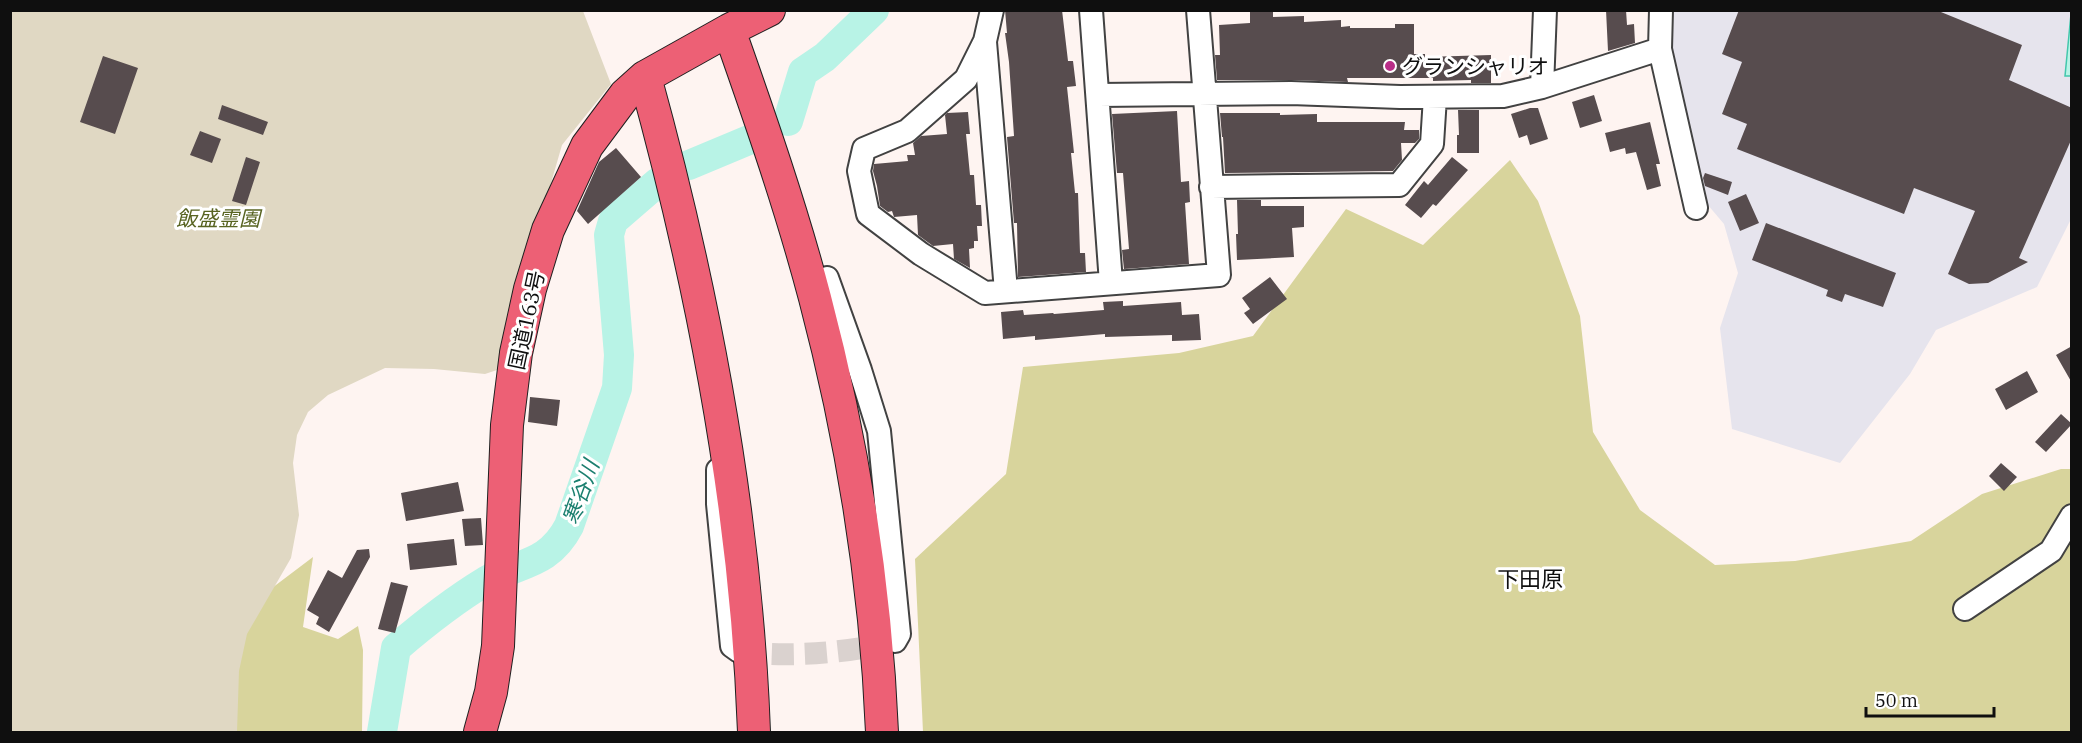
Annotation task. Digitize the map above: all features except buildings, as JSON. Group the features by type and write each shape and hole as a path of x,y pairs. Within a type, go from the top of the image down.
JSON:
{"highway":[{"name":"国道163号","path":"480,732 491,692 498,646 507,424 516,353 530,289 548,230 586,146 625,95 645,77 769,10"},
{"path":"729,30 790,209 815,298 848,375 878,659 882,732"},
{"path":"645,77 675,183 717,386 733,492 745,599 754,732"}],"street":[{"path":"992,10 985,41 966,79 907,131 864,149 859,171 868,214 921,254 985,293 1219,275 1198,10"},
{"path":"1091,10 1111,283"},
{"path":"1542,87 1545,10"},
{"path":"1661,10 1660,49 1696,208"},
{"path":"985,41 1006,291"},
{"path":"1098,95 1292,93 1435,97 1503,96 1542,87 1660,49"},
{"path":"1211,187 1399,185 1432,144 1435,97"},
{"path":"827,278 848,375 879,431 898,634 895,641"},
{"path":"717,386 718,504 732,646 739,651"},
{"path":"1965,609 2051,551 2068,519 2072,516"}],"shaded area":[{"path":"1671,11 2071,11 2071,219 2037,287 1936,330 1910,374 1840,463 1732,429 1720,328 1738,273 1724,224 1702,198 1673,52"},
{"path":"1510,160 1538,201 1580,316 1593,432 1640,510 1715,565 1795,561 1911,541 1982,494 2061,469 2071,469 2071,732 923,732 915,559 1006,474 1023,367 1179,353 1253,336 1346,209 1423,245"},
{"path":"313,557 303,627 338,639 358,626 363,650 362,732 232,732 233,652 272,588"}],"green space":[{"name":"飯盛霊園","path":"10,11 583,11 611,84 562,145 497,370 485,374 434,369 385,368 328,395 308,412 297,435 293,463 299,515 291,558 247,634 239,671 237,732 11,732"}],"water":[{"path":"2071,14 2071,76 2065,76"}],"waterway":[{"name":"寒谷川","path":"788,121 803,72 825,57 874,10"},
{"name":"寒谷川","path":"689,165 756,137"},
{"name":"寒谷川","path":"382,732 396,648 439,613 486,581 532,561 552,549 569,526 617,388 619,355 609,235 613,221 657,183"}],"tunnel":[{"path":"739,651 775,654 815,653 855,649 890,642"}],"place":[{"name":"グランシャリオ","path":"1390,66"}],"district":[{"name":"下田原","path":"1530,578"}]}
